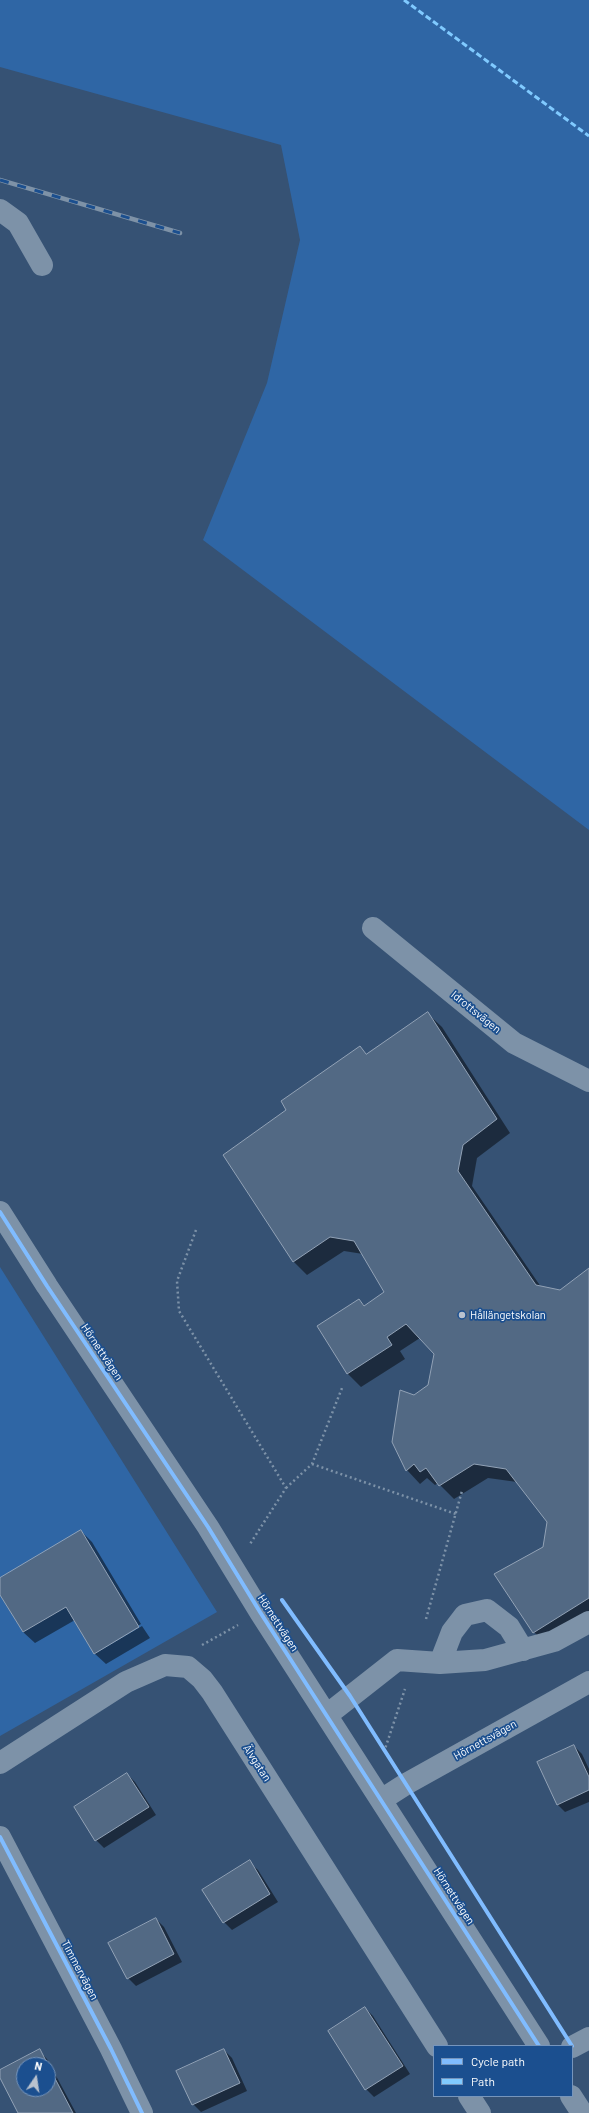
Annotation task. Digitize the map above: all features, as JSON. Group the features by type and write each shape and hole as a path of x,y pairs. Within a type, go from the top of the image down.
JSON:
{"street":[{"path":"0,210 18,223 42,265"},
{"name":"Idrottsvägen","path":"373,928 514,1043 589,1081"},
{"name":"Hörnettvägen","path":"0,1212 47,1286 208,1527 260,1612 539,2045"},
{"path":"440,1663 452,1632 465,1615 487,1610 509,1627 522,1650"},
{"path":"326,1715 397,1660 440,1663 485,1660 554,1641 589,1622"},
{"name":"Älvgatan","path":"0,1763 126,1682 165,1665 188,1667 202,1679 212,1692 437,2045"},
{"name":"Hörnettsvägen","path":"381,1800 406,1784 589,1682"},
{"name":"Timmervägen","path":"0,1837 112,2049 142,2113"},
{"path":"573,2046 589,2038"},
{"path":"470,2097 480,2113"},
{"path":"572,2097 582,2113"}],"path":[{"path":"196,1230 177,1281 179,1311 286,1488"},
{"path":"249,1546 286,1488 312,1464 342,1388"},
{"path":"312,1464 456,1514 462,1491"},
{"path":"165,1665 260,1612"},
{"path":"380,1746 406,1784"}],"shaded area":[{"path":"0,0 589,0 589,830 203,540 267,383 300,240 281,145 0,67"},
{"path":"0,1267 217,1612 0,1736"}],"building":[{"name":"Hållängetskolan","path":"428,1012 497,1119 463,1145 458,1171 536,1285 560,1290 589,1268 589,1598 533,1633 494,1574 543,1547 547,1522 506,1469 474,1464 439,1486 426,1468 420,1472 414,1464 406,1471 392,1442 400,1390 414,1395 428,1385 434,1354 406,1324 387,1337 392,1345 347,1374 317,1326 359,1299 364,1306 384,1292 354,1241 330,1237 293,1262 223,1155 286,1110 281,1101 360,1046 366,1054"},
{"path":"81,1530 139,1627 94,1654 66,1607 23,1632 0,1595 0,1578"},
{"path":"574,1745 589,1777 589,1790 557,1805 537,1762"},
{"path":"127,1773 149,1807 95,1841 74,1807"},
{"path":"250,1860 270,1894 223,1923 202,1890"},
{"path":"156,1918 174,1954 127,1979 108,1943"},
{"path":"365,2007 403,2066 365,2090 328,2031"},
{"path":"40,2049 44,2057 25,2057"},
{"path":"224,2049 240,2083 192,2105 176,2071"},
{"path":"16,2062 16,2097 56,2097 56,2080 73,2113 18,2113 0,2078 0,2070"}],"railway":[{"path":"0,180 180,233"}],"marked path":[{"path":"404,0 589,136"}],"cycle path":[{"path":"0,1212 47,1286 208,1527 260,1612 538,2045"},
{"path":"282,1600 350,1696 571,2045"},
{"path":"0,1837 111,2049 142,2113"}],"place":[{"name":"Hållängetskolan","path":"462,1315"}]}
